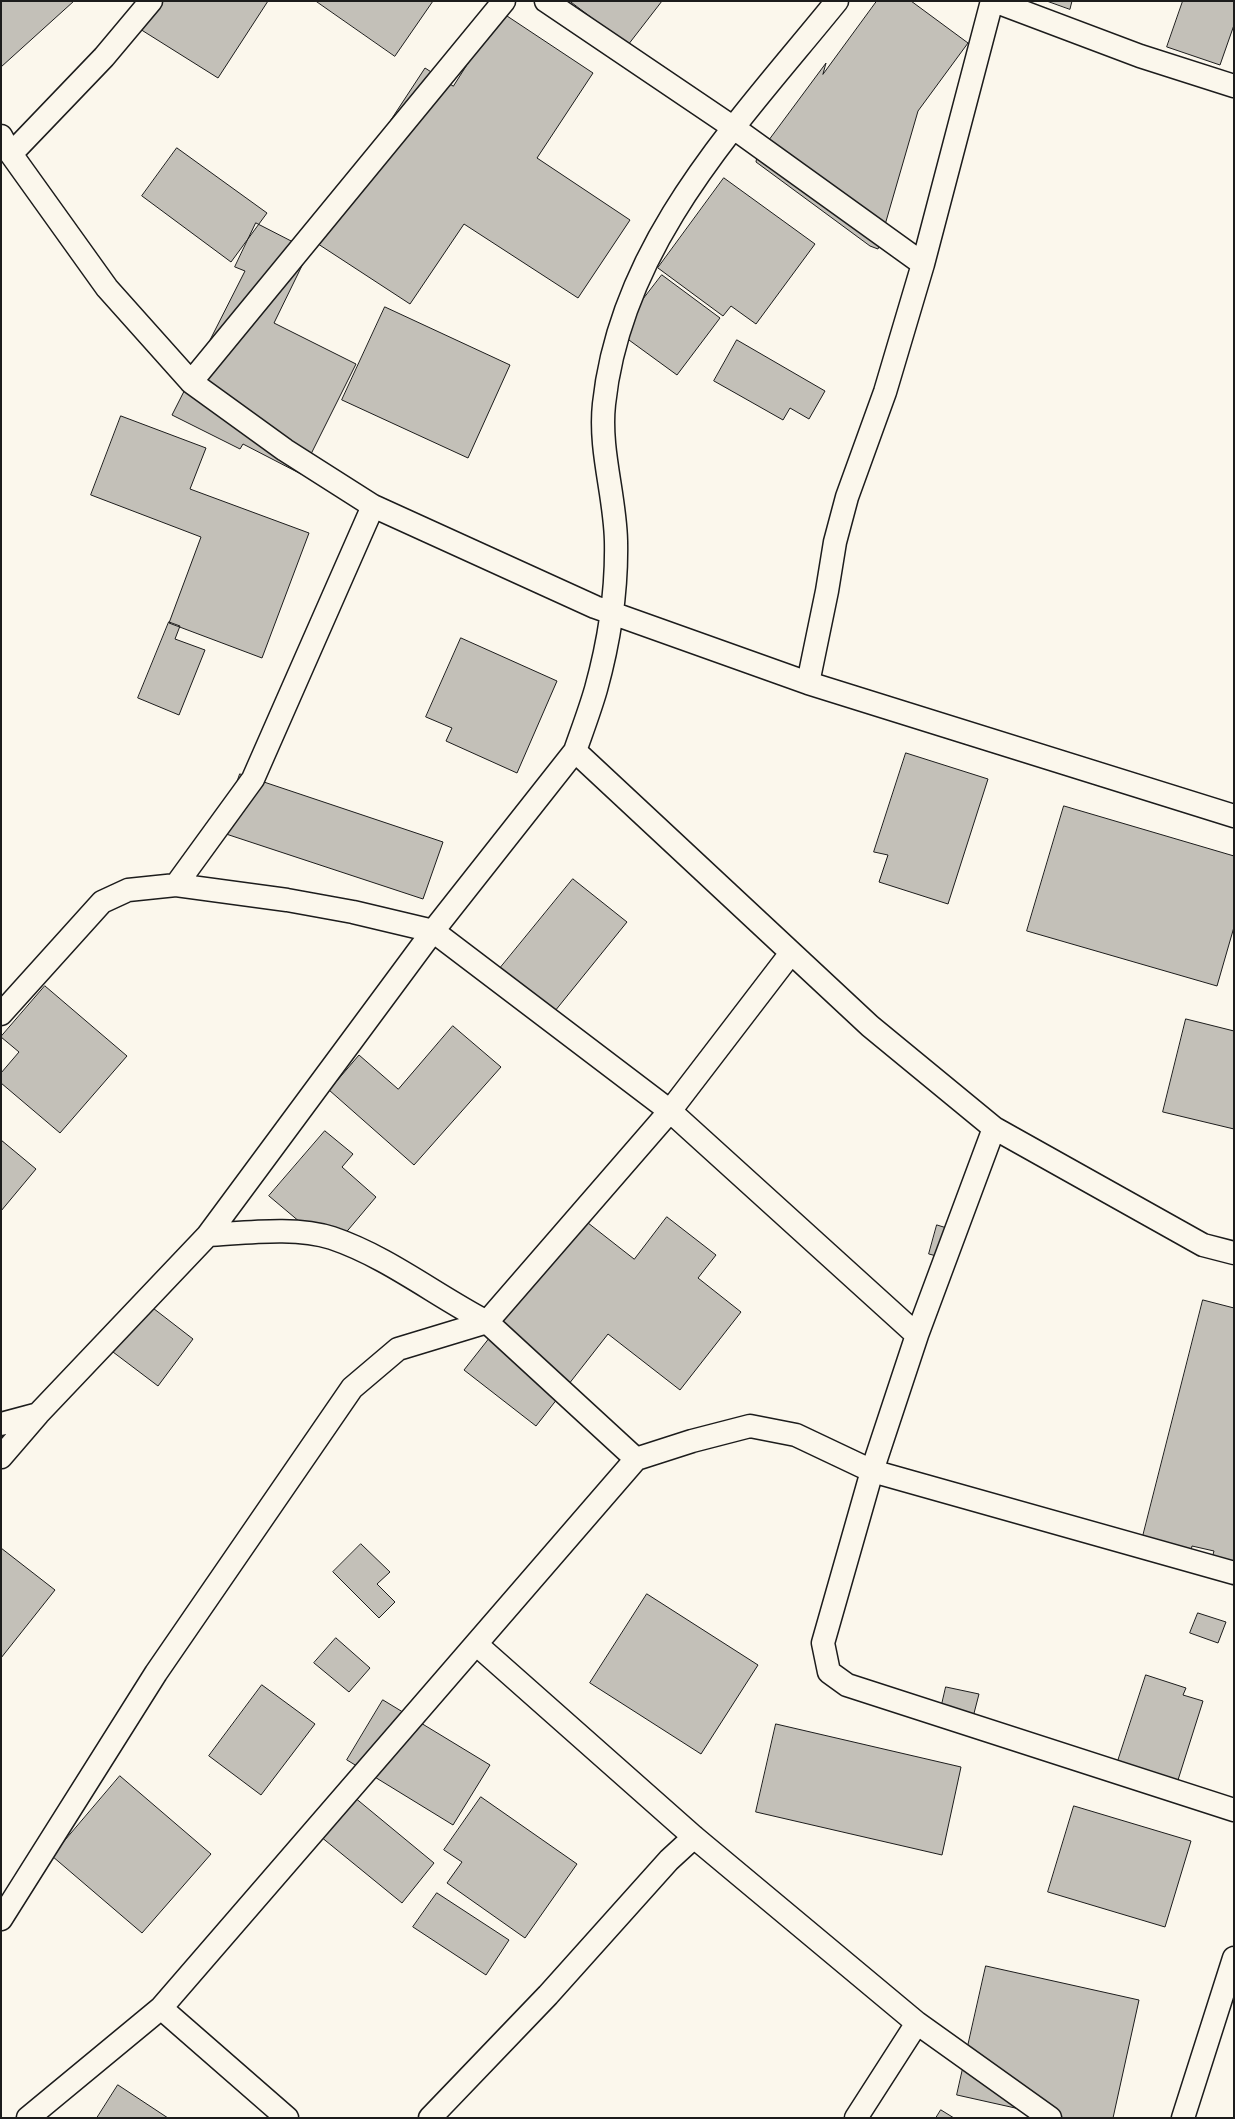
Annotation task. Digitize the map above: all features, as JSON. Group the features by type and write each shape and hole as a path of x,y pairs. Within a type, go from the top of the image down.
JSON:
{"street":[{"path":"151,1 104,57 6,145 106,288 191,382 285,450 373,506 595,607 808,683 1234,816"},
{"path":"191,382 504,1"},
{"path":"546,1 734,128 923,264"},
{"path":"1,1457 38,1414 208,1235 433,931 575,751 596,688 612,612 616,541 604,448 604,405 623,319 639,275 662,230 694,181 734,128 837,1"},
{"path":"808,683 827,591 835,542 847,497 885,392 923,264 993,1 1140,56 1234,86"},
{"path":"176,884 253,778 373,506"},
{"path":"575,751 870,1026 994,1128 1202,1245 1234,1253"},
{"path":"1,1014 102,902 128,890 176,884 287,900 353,912 433,931 670,1111 917,1335"},
{"path":"1,1920 156,1673 352,1388 398,1349 487,1322 670,1111 791,953"},
{"path":"994,1128 917,1335 872,1471 823,1643 828,1672 847,1685 1234,1810"},
{"path":"208,1235 284,1230 331,1238 387,1262 458,1307 487,1322 636,1459"},
{"path":"1,1424 38,1414"},
{"path":"28,2118 161,2008 636,1459 692,1441 750,1426 796,1434 872,1471 1234,1573"},
{"path":"476,1644 694,1837 917,2023 1050,2118"},
{"path":"430,2118 548,1995 669,1860 694,1837"},
{"path":"1182,2118 1234,1958"},
{"path":"161,2008 286,2118"},
{"path":"856,2118 917,2023"}],"building":[{"path":"1,1 74,1 1,67"},
{"path":"136,1 268,1 218,78 124,19"},
{"path":"316,1 433,1 395,56"},
{"path":"570,1 662,1 628,45"},
{"path":"877,1 911,1 968,43 918,111 878,249 870,246 756,162 757,156 826,63 823,74"},
{"path":"1047,1 1072,1 1070,9"},
{"path":"1183,1 1234,1 1234,25 1220,65 1167,47"},
{"path":"501,12 593,73 537,158 630,220 578,298 464,224 410,304 312,240 425,68 453,86"},
{"path":"177,148 267,213 231,262 142,196"},
{"path":"724,178 815,244 756,324 731,306 723,316 658,268"},
{"path":"256,223 297,244 315,239 274,323 356,364 301,474 243,444 240,449 172,415 245,271 235,267"},
{"path":"662,275 720,318 677,375 618,332"},
{"path":"385,307 510,365 468,458 342,400"},
{"path":"737,340 825,391 809,419 790,408 783,420 714,381"},
{"path":"121,416 206,448 190,489 309,533 262,658 169,623 201,537 91,495"},
{"path":"169,622 180,626 175,639 205,650 179,715 138,698"},
{"path":"461,638 557,681 517,773 446,741 452,728 426,717"},
{"path":"906,753 988,779 948,904 879,882 888,855 874,852"},
{"path":"240,774 443,842 423,899 220,832"},
{"path":"1064,806 1234,856 1234,927 1217,986 1027,931"},
{"path":"573,879 627,922 542,1027 488,983"},
{"path":"45,986 127,1056 60,1133 1,1083 1,1073 19,1052 1,1037"},
{"path":"1186,1019 1234,1031 1234,1129 1163,1112"},
{"path":"453,1026 501,1067 414,1165 329,1090 359,1055 398,1089"},
{"path":"325,1131 353,1154 342,1167 376,1197 332,1249 269,1196"},
{"path":"1,1140 36,1169 1,1211"},
{"path":"667,1217 716,1255 698,1278 741,1312 680,1390 608,1334 536,1426 464,1370 583,1219 634,1259"},
{"path":"937,1225 960,1232 951,1260 929,1254"},
{"path":"1203,1300 1234,1308 1234,1579 1208,1572 1214,1551 1192,1546 1188,1564 1139,1552"},
{"path":"149,1305 193,1339 158,1386 113,1352"},
{"path":"361,1544 390,1572 377,1584 395,1602 379,1618 333,1572"},
{"path":"1,1548 55,1590 1,1658"},
{"path":"647,1594 758,1665 701,1754 590,1683"},
{"path":"1198,1613 1226,1622 1218,1643 1190,1633"},
{"path":"336,1638 370,1668 349,1692 314,1663"},
{"path":"1146,1675 1186,1688 1183,1695 1203,1701 1178,1780 1118,1761"},
{"path":"262,1685 315,1724 261,1795 209,1756"},
{"path":"946,1687 979,1694 972,1721 940,1713"},
{"path":"383,1700 490,1765 453,1825 347,1760"},
{"path":"776,1724 961,1767 942,1855 756,1812"},
{"path":"120,1776 211,1854 142,1933 52,1856"},
{"path":"348,1792 434,1863 402,1903 315,1832"},
{"path":"481,1797 577,1864 525,1938 447,1883 462,1862 444,1850"},
{"path":"1074,1806 1191,1841 1165,1927 1048,1892"},
{"path":"437,1893 509,1940 486,1975 413,1927"},
{"path":"986,1966 1139,2000 1113,2118 1060,2118 957,2095"},
{"path":"118,2085 168,2118 97,2118"},
{"path":"941,2110 954,2118 936,2118"}]}
